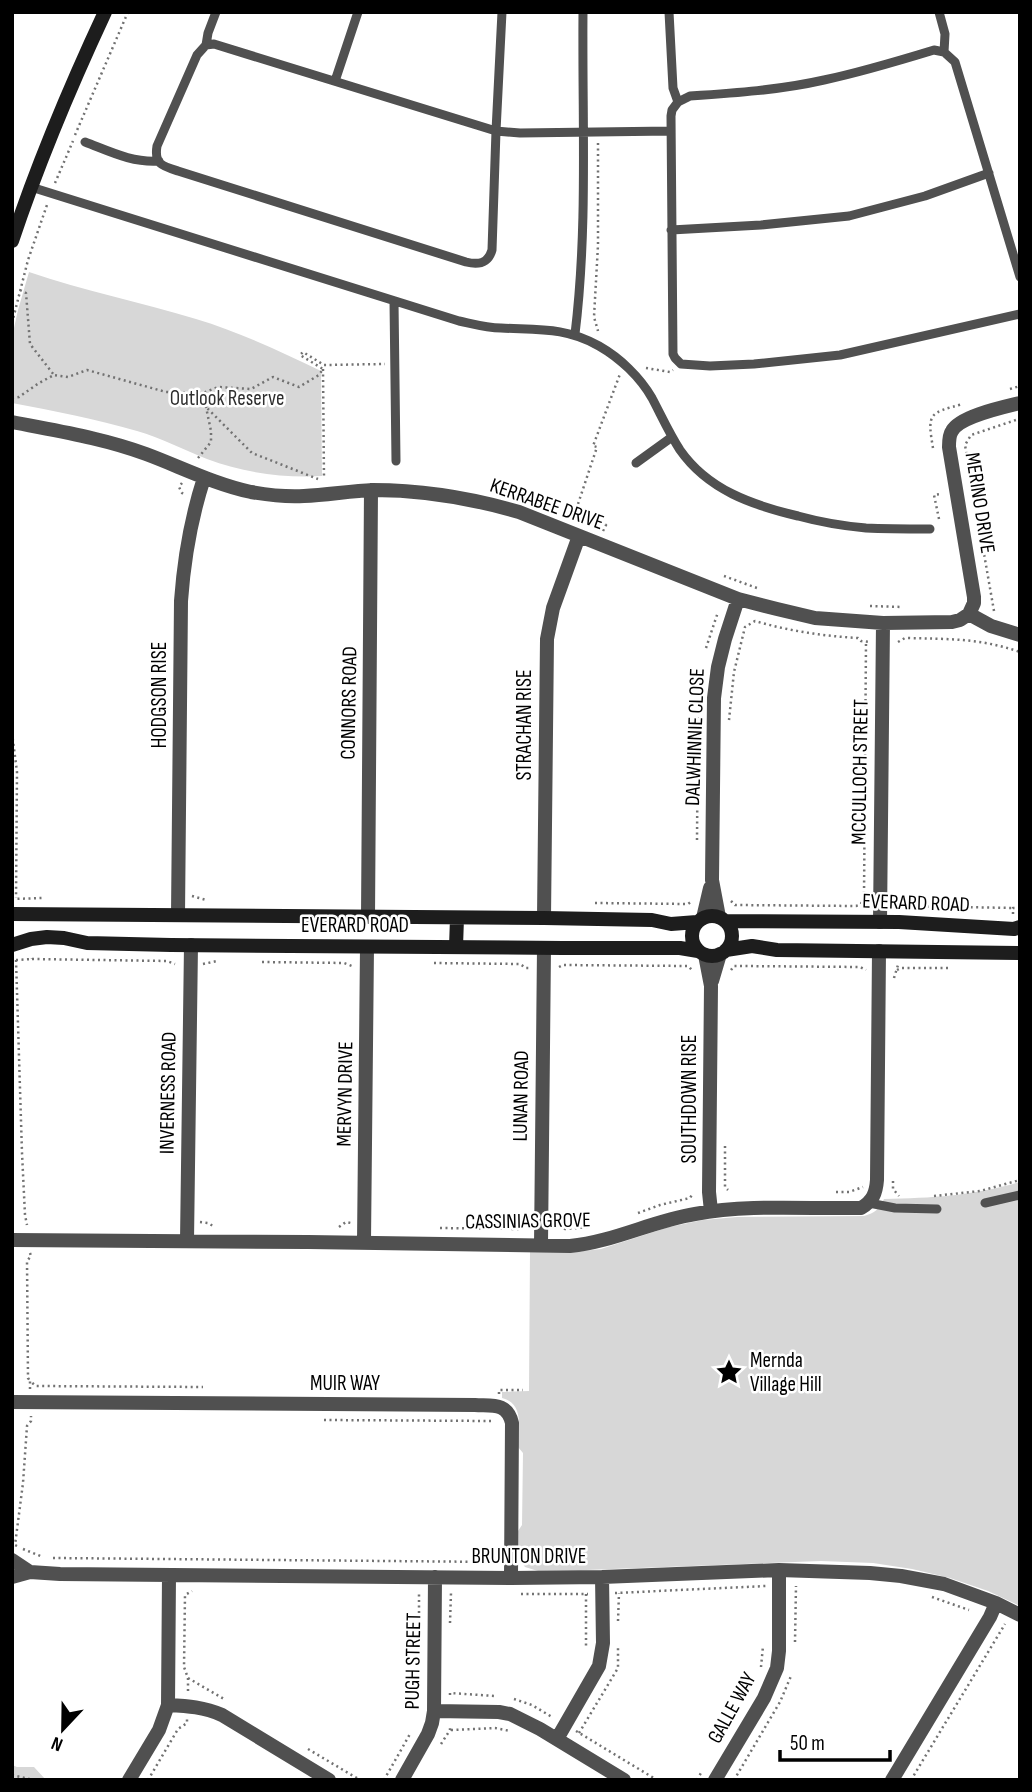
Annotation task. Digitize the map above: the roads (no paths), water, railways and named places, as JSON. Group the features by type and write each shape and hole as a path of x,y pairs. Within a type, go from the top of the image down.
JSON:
{"street":[{"path":"12,241 59,114 105,12"},
{"name":"MERINO DRIVE","path":"969,614 974,597 949,447 950,433 958,424 969,419 1020,403"},
{"name":"KERRABEE DRIVE","path":"12,422 112,443 145,453 204,478 251,491 304,496 371,490 416,491 471,500 519,512 738,599 815,618 952,622 969,614"},
{"name":"HODGSON RISE","path":"178,915 181,601 188,539 204,478"},
{"name":"CONNORS ROAD","path":"368,917 371,490"},
{"name":"STRACHAN RISE","path":"544,918 547,639 553,608 579,537"},
{"name":"DALWHINNIE CLOSE","path":"722,919 712,880 714,698 718,667 738,599"},
{"path":"969,614 991,626 1020,635"},
{"name":"MCCULLOCH STREET","path":"880,922 883,622"},
{"name":"DALWHINNIE CLOSE","path":"700,920 712,880"},
{"path":"12,914 19,926 17,939 12,945"},
{"name":"EVERARD ROAD","path":"12,914 544,918 652,920 671,924 700,920"},
{"path":"723,952 732,939 732,932 722,919 708,916 700,920 693,928 692,940 701,953 710,956 752,946 777,950 1020,953"},
{"path":"456,947 457,918"},
{"name":"EVERARD ROAD","path":"722,919 880,922 1014,929 1020,927"},
{"name":"EVERARD ROAD","path":"12,945 47,937 87,943 191,945 680,947 701,953"},
{"name":"INVERNESS ROAD","path":"187,1241 191,945"},
{"name":"MERVYN DRIVE","path":"364,1242 367,947"},
{"name":"LUNAN ROAD","path":"541,1245 544,948"},
{"path":"869,1203 876,1188 879,951"},
{"name":"SOUTHDOWN RISE","path":"711,986 723,952"},
{"name":"SOUTHDOWN RISE","path":"701,953 711,986 711,1211"},
{"name":"CASSINIAS GROVE","path":"12,1240 570,1246 589,1244 651,1224 711,1211 861,1208 869,1203"},
{"name":"MUIR WAY","path":"12,1402 498,1406 508,1411 512,1423 511,1578"},
{"path":"12,1560 30,1572"},
{"name":"BRUNTON DRIVE","path":"12,1577 30,1572 511,1578 779,1570 870,1573 944,1584 1016,1622"},
{"name":"GALLE WAY","path":"715,1780 764,1698 776,1668 779,1651 779,1570"},
{"path":"129,1780 159,1730 168,1705 169,1575"},
{"name":"PUGH STREET","path":"402,1780 428,1734 434,1711 435,1577"},
{"path":"557,1739 599,1666 603,1643 602,1577"},
{"path":"892,1780 993,1610"},
{"path":"168,1705 208,1709 222,1715 330,1780"},
{"path":"434,1711 510,1714 624,1780"}],"lane":[{"path":"216,12 206,46 197,55 157,146 156,156 163,165 466,262 480,264 489,258 492,250 502,12"},
{"path":"335,81 358,12"},
{"path":"575,334 582,263 583,12"},
{"path":"669,12 673,88 678,102"},
{"path":"939,12 945,34 944,52"},
{"path":"206,46 220,45 496,131 671,131"},
{"path":"1020,277 955,62 944,52 934,50 822,81 690,96 678,102 672,110 672,348 675,358 681,364 754,364 840,355 1020,314"},
{"path":"85,142 135,160 159,161"},
{"path":"671,230 849,216 925,196 989,173"},
{"path":"31,187 447,318 480,326 545,329 575,334 600,346 629,369 651,396 672,437 689,461 703,475 734,496 790,515 839,525 930,529"},
{"path":"394,301 396,461"},
{"path":"636,463 672,437"},
{"path":"985,1203 1020,1195"},
{"path":"869,1203 895,1208 937,1209"}],"place":[{"name":"Mernda Village Hill","path":"729,1372"}],"park label":[{"name":"Outlook Reserve","path":"227,398"}]}
